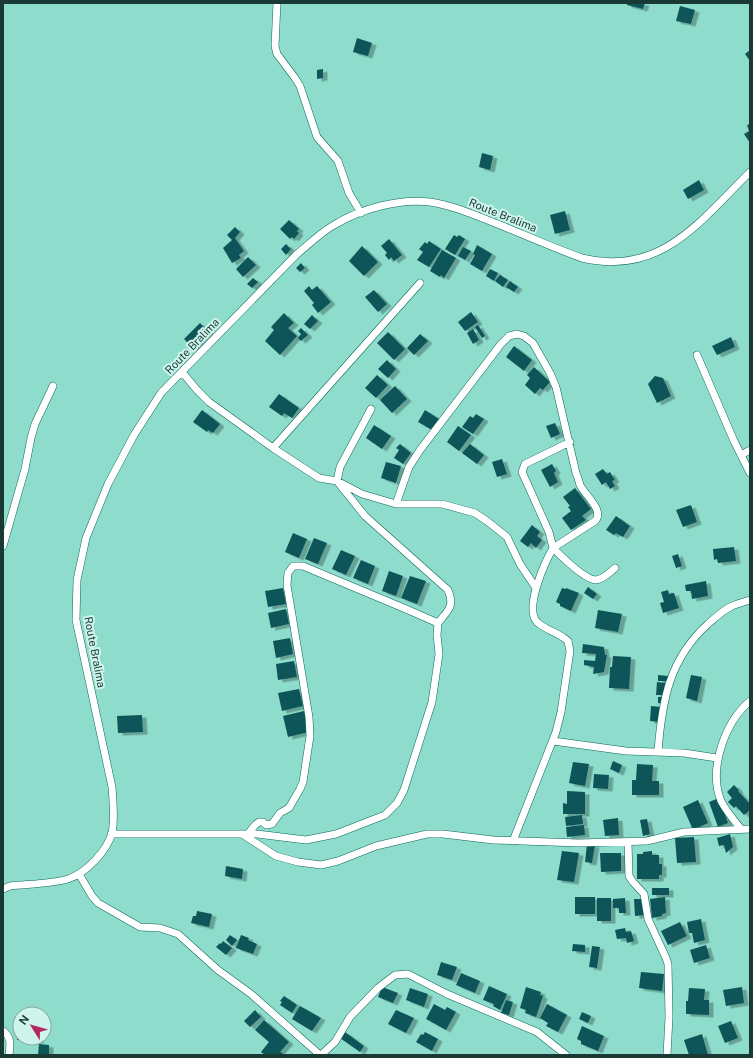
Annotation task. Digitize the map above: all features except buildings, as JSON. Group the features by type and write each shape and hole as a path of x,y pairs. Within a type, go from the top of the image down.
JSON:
{"street":[{"path":"277,3 275,46 277,54 300,86 316,137 338,160 348,193 361,213"},
{"name":"Route Bralima","path":"3,889 10,886 68,878 79,874 89,867 101,854 111,834 114,813 112,787 76,620 77,580 86,538 108,484 134,434 161,393 296,255 317,236 334,225 384,205 405,201 429,202 447,205 582,258 597,261 620,262 642,258 665,248 688,232 750,172"},
{"path":"273,448 420,283"},
{"path":"396,504 409,467 420,450 497,350 509,336 517,334 524,336 533,343 556,387 580,486 596,508 598,518 553,548 536,588 533,607 535,619 568,641 570,651 562,712 553,741 513,841"},
{"path":"697,355 750,473"},
{"path":"182,372 209,402 273,448 319,478 337,481 362,494 396,504 442,504 475,513 507,537 520,564 536,588"},
{"path":"3,546 25,469 35,424 53,386"},
{"path":"337,481 340,467 371,410"},
{"path":"570,442 525,464 522,468 522,472 549,532 553,548 579,571 597,580 604,577 615,568"},
{"path":"741,455 750,450"},
{"path":"111,834 245,834 306,840 336,834 384,815 397,803 404,790 432,702 439,654 437,635 438,624 451,605 452,601 448,590 365,516 337,481"},
{"path":"245,834 259,822 263,822 266,825 272,824 280,813 292,805 303,782 305,763 310,741 309,717 287,585 288,573 293,566 303,566 438,624"},
{"path":"658,751 662,712 676,665 686,648 698,633 719,614 729,607 750,600"},
{"path":"741,829 721,801 718,780 718,758 720,749 731,725 750,701"},
{"path":"553,741 626,750 684,753 718,758"},
{"path":"245,834 276,856 298,862 321,865 338,861 376,846 427,834 443,834 493,840 579,843 647,841 684,832 750,829"},
{"path":"628,842 629,876 644,894 648,919 668,964 670,1017 668,1055"},
{"path":"79,874 98,903 140,927 160,928 178,934 218,970 251,994 320,1055 335,1042 350,1017 378,988 395,975 404,973 447,994 537,1032 566,1055"},
{"path":"3,1032 8,1034 10,1041 9,1055"}]}
